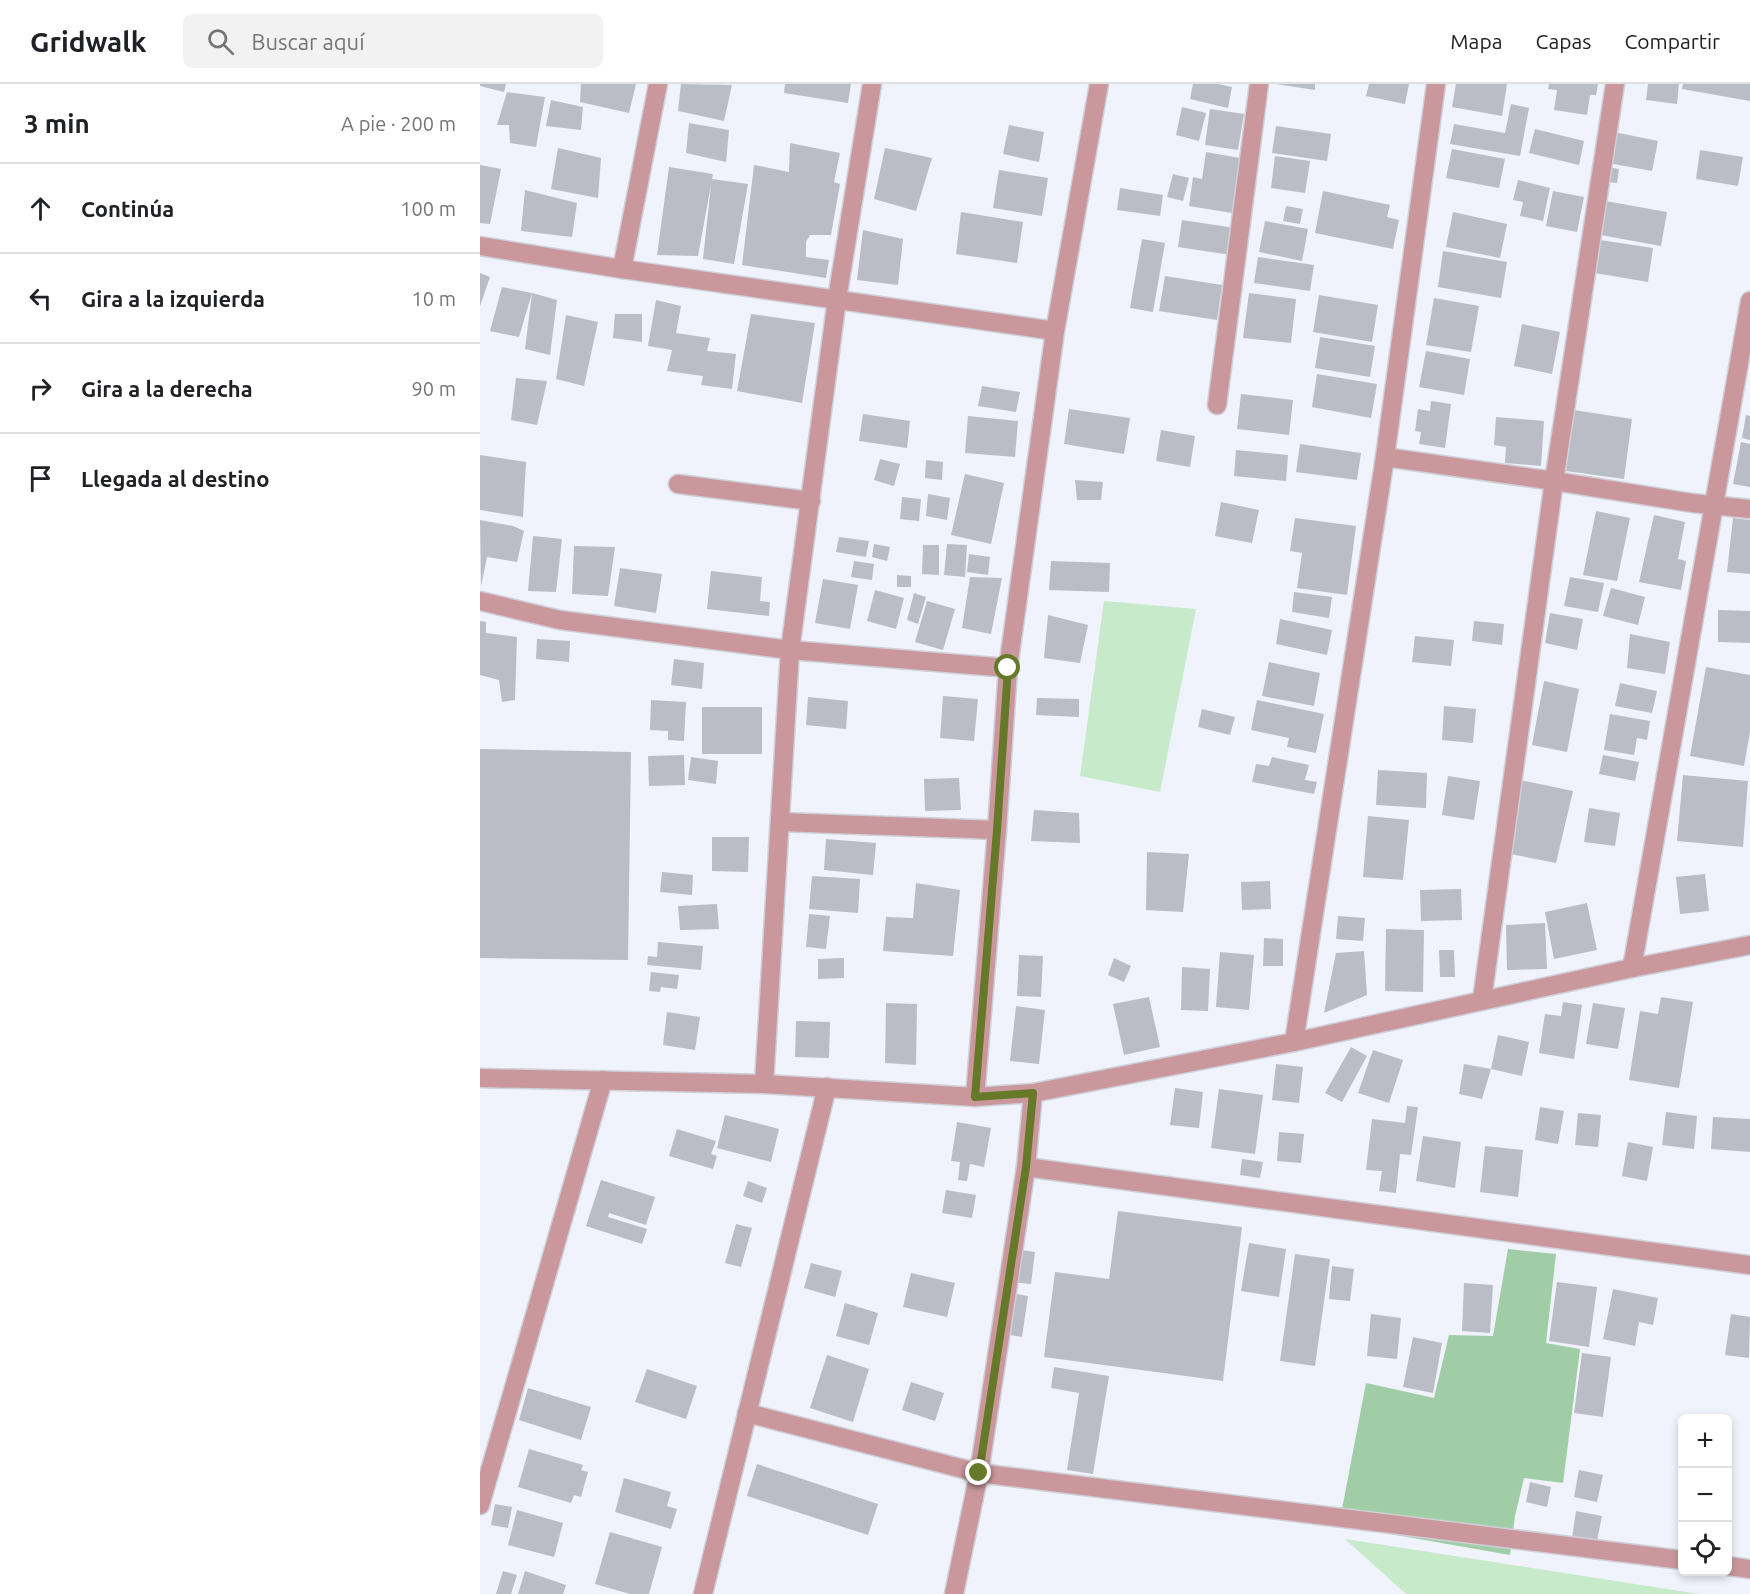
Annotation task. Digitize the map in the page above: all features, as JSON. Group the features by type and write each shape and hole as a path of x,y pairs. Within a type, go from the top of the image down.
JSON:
{"street":[{"path":"622,269 658,84"},
{"path":"764,1084 790,651 837,299 872,84"},
{"path":"975,1097 1008,668 1056,331 1099,84"},
{"path":"1217,405 1259,84"},
{"path":"1294,1041 1385,457 1436,84"},
{"path":"1482,1000 1554,481 1615,84"},
{"path":"480,246 622,269 1056,331"},
{"path":"1632,968 1750,301"},
{"path":"1385,457 1692,503 1750,509"},
{"path":"678,484 811,501"},
{"path":"480,601 560,620 790,651 1008,668"},
{"path":"780,822 997,830"},
{"path":"480,1078 764,1084 975,1097 1033,1093 1294,1041 1632,968 1750,945"},
{"path":"480,1505 603,1080"},
{"path":"703,1594 827,1087"},
{"path":"954,1594 979,1473 1026,1167 1033,1093"},
{"path":"1026,1167 1750,1265"},
{"path":"747,1413 979,1473 1678,1559"},
{"path":"1732,1567 1750,1569"}],"green space":[{"path":"1104,601 1196,609 1160,792 1080,776"},
{"path":"1508,1249 1556,1254 1546,1343 1580,1349 1563,1483 1524,1478 1515,1516 1510,1555 1339,1525 1366,1383 1434,1398 1449,1335 1493,1336"},
{"path":"1345,1539 1699,1594 1406,1594"}],"building":[{"path":"480,84 506,84 504,92 480,86"},
{"path":"581,84 636,84 629,113 580,102"},
{"path":"681,84 732,85 724,121 678,111"},
{"path":"785,84 851,84 848,103 784,93"},
{"path":"1193,84 1218,84 1232,87 1228,108 1190,99"},
{"path":"1276,84 1315,84 1315,90"},
{"path":"1369,84 1409,84 1405,104 1366,96"},
{"path":"1456,84 1507,84 1502,116 1452,107"},
{"path":"1549,84 1598,84 1596,95 1590,95 1587,115 1554,110 1557,90 1548,89"},
{"path":"1648,84 1679,84 1677,104 1646,100"},
{"path":"1683,84 1750,84 1750,101 1682,89"},
{"path":"507,92 545,97 536,147 510,143 509,125 497,125"},
{"path":"551,100 583,107 581,130 546,126"},
{"path":"1511,104 1529,108 1520,156 1450,144 1454,124 1505,133"},
{"path":"1182,107 1206,113 1199,141 1176,135"},
{"path":"1210,109 1244,114 1238,150 1205,145"},
{"path":"689,123 729,130 726,162 686,153"},
{"path":"1009,125 1044,132 1039,162 1003,154"},
{"path":"1276,126 1331,134 1327,161 1272,153"},
{"path":"1535,129 1584,141 1579,165 1529,153"},
{"path":"1614,132 1658,141 1652,171 1608,163"},
{"path":"790,143 840,153 834,182 840,184 831,235 810,235 806,242 806,257 829,260 826,278 742,265 754,165 789,172"},
{"path":"558,148 601,158 598,198 551,189"},
{"path":"885,148 932,158 916,211 874,199"},
{"path":"1452,149 1505,159 1499,188 1446,178"},
{"path":"1700,150 1743,157 1738,186 1696,179"},
{"path":"1206,152 1240,158 1232,213 1189,206 1193,177 1202,179"},
{"path":"1275,156 1310,161 1305,193 1271,188"},
{"path":"480,165 501,169 490,224 480,223"},
{"path":"669,167 713,174 712,179 748,184 734,264 703,259 711,185 698,256 657,255"},
{"path":"1608,167 1619,169 1617,183 1606,182"},
{"path":"999,170 1048,178 1042,216 993,208"},
{"path":"1173,174 1189,178 1183,201 1167,197"},
{"path":"1518,180 1550,188 1543,221 1520,216 1523,202 1513,200"},
{"path":"1120,188 1163,195 1160,216 1117,210"},
{"path":"525,190 577,203 572,237 521,231"},
{"path":"1323,191 1390,205 1387,217 1399,220 1393,249 1315,233"},
{"path":"1553,191 1584,197 1577,232 1546,226"},
{"path":"1600,200 1667,212 1661,246 1595,234"},
{"path":"1286,206 1303,209 1300,224 1283,221"},
{"path":"961,212 1023,222 1017,263 956,254"},
{"path":"1453,212 1507,224 1500,258 1446,247"},
{"path":"1182,220 1235,228 1231,255 1178,247"},
{"path":"1265,221 1308,229 1302,261 1259,252"},
{"path":"863,230 903,239 898,285 857,280"},
{"path":"1142,239 1165,243 1153,312 1130,308"},
{"path":"1600,240 1653,248 1648,282 1595,273"},
{"path":"1443,251 1507,262 1501,298 1438,287"},
{"path":"1258,257 1314,265 1310,291 1254,283"},
{"path":"480,273 490,277 480,306"},
{"path":"1165,276 1222,285 1217,320 1159,311"},
{"path":"502,287 532,293 519,337 490,331"},
{"path":"532,293 557,300 550,355 525,349"},
{"path":"1249,293 1296,299 1291,343 1243,338"},
{"path":"1319,295 1378,305 1372,342 1313,332"},
{"path":"1434,298 1479,306 1471,352 1426,345"},
{"path":"656,300 681,306 676,333 710,338 707,351 736,354 732,389 701,385 703,376 667,371 672,350 648,346"},
{"path":"615,314 642,314 642,342 613,338"},
{"path":"751,314 815,323 802,403 737,391"},
{"path":"566,315 598,322 584,386 556,379"},
{"path":"1522,324 1560,332 1552,374 1514,366"},
{"path":"1320,337 1375,346 1370,377 1315,368"},
{"path":"1426,351 1470,359 1464,395 1419,387"},
{"path":"1317,374 1377,384 1371,418 1312,407"},
{"path":"516,378 547,381 537,425 511,420"},
{"path":"982,386 1020,392 1016,412 978,406"},
{"path":"1241,394 1293,400 1289,435 1237,429"},
{"path":"1431,401 1451,404 1445,448 1419,444 1421,432 1415,431 1418,409 1430,411"},
{"path":"1069,409 1130,418 1124,454 1064,444"},
{"path":"1574,410 1632,419 1624,479 1566,471"},
{"path":"863,414 910,421 907,448 859,441"},
{"path":"1746,415 1750,416 1750,440 1742,438"},
{"path":"968,416 1018,421 1015,457 965,453"},
{"path":"1496,417 1544,421 1541,466 1505,463 1506,447 1494,445"},
{"path":"1161,430 1195,436 1190,467 1156,461"},
{"path":"1741,442 1750,444 1750,487 1733,484"},
{"path":"1300,444 1361,453 1357,480 1296,472"},
{"path":"1236,450 1288,455 1286,481 1234,476"},
{"path":"480,455 526,462 523,517 480,510"},
{"path":"880,459 900,464 894,486 874,480"},
{"path":"926,460 943,462 942,480 925,478"},
{"path":"965,474 1004,483 991,544 951,535"},
{"path":"1075,480 1103,482 1101,500 1077,500"},
{"path":"928,494 950,498 947,520 926,516"},
{"path":"902,497 921,499 919,521 900,519"},
{"path":"1221,502 1259,510 1252,543 1215,536"},
{"path":"1596,511 1630,518 1617,581 1583,575"},
{"path":"1654,515 1685,522 1678,559 1686,561 1681,590 1639,582"},
{"path":"1295,518 1356,526 1347,595 1297,588 1302,553 1290,551"},
{"path":"1733,518 1750,520 1750,574 1727,572"},
{"path":"480,520 513,526 524,531 517,562 487,557 481,586"},
{"path":"533,536 562,539 556,592 528,591"},
{"path":"839,537 869,541 866,557 836,552"},
{"path":"874,544 890,547 887,561 872,557"},
{"path":"947,544 967,545 965,577 944,575"},
{"path":"923,545 939,545 939,575 922,574"},
{"path":"574,546 615,547 608,596 572,594"},
{"path":"969,554 990,557 988,575 967,572"},
{"path":"854,561 874,564 872,580 851,577"},
{"path":"1051,561 1110,563 1109,592 1049,590"},
{"path":"620,568 662,574 656,613 614,606"},
{"path":"711,571 762,577 760,601 770,602 769,616 707,609"},
{"path":"897,575 911,576 911,587 897,587"},
{"path":"970,577 1002,578 991,634 962,628"},
{"path":"1570,577 1604,583 1598,612 1564,606"},
{"path":"823,579 858,585 850,629 815,623"},
{"path":"1611,588 1645,597 1638,625 1603,616"},
{"path":"875,590 904,598 896,629 867,621"},
{"path":"1294,592 1332,597 1329,618 1292,612"},
{"path":"914,593 926,597 918,624 907,620"},
{"path":"927,601 955,609 943,650 915,642"},
{"path":"1718,610 1750,611 1750,643 1718,642"},
{"path":"1550,613 1583,619 1577,650 1545,643"},
{"path":"1048,615 1088,625 1080,663 1044,658"},
{"path":"1280,619 1332,630 1327,655 1276,644"},
{"path":"480,621 486,622 486,633 517,637 515,700 502,702 499,680 480,675"},
{"path":"1474,621 1504,624 1502,645 1472,641"},
{"path":"1630,634 1670,642 1665,674 1627,668"},
{"path":"1415,636 1454,640 1451,666 1412,662"},
{"path":"537,639 570,641 569,662 536,659"},
{"path":"674,659 704,663 702,689 671,685"},
{"path":"1269,662 1320,673 1314,706 1262,696"},
{"path":"1706,667 1750,675 1750,732 1744,766 1690,756"},
{"path":"1544,681 1579,689 1567,752 1532,745"},
{"path":"1620,683 1657,691 1652,713 1615,706"},
{"path":"943,696 978,699 974,741 940,738"},
{"path":"808,697 848,701 846,729 806,725"},
{"path":"1037,698 1079,699 1079,717 1036,715"},
{"path":"651,700 686,702 684,741 668,740 668,731 650,730"},
{"path":"1257,700 1324,714 1316,753 1287,747 1289,738 1251,730"},
{"path":"1444,706 1476,709 1473,743 1442,740"},
{"path":"702,707 762,707 762,754 702,754"},
{"path":"1202,709 1235,717 1230,735 1198,727"},
{"path":"1610,714 1650,721 1647,740 1637,738 1634,755 1604,750"},
{"path":"480,749 631,752 628,960 480,958"},
{"path":"684,755 685,785 649,786 648,756"},
{"path":"1603,755 1639,762 1635,781 1599,774"},
{"path":"691,757 718,761 716,784 688,780"},
{"path":"1272,757 1309,765 1305,780 1317,782 1314,794 1252,782 1256,764 1269,766"},
{"path":"1378,770 1427,773 1426,808 1376,805"},
{"path":"1683,775 1748,781 1743,847 1677,841"},
{"path":"1448,776 1480,781 1474,820 1442,815"},
{"path":"959,778 961,810 925,811 924,779"},
{"path":"1520,780 1573,791 1556,863 1505,853"},
{"path":"1589,808 1620,813 1615,846 1584,842"},
{"path":"1034,810 1079,813 1080,843 1031,841"},
{"path":"1368,816 1409,820 1403,880 1363,877"},
{"path":"712,837 749,837 748,872 712,871"},
{"path":"826,839 876,843 873,875 824,870"},
{"path":"1147,852 1189,854 1183,912 1146,910"},
{"path":"662,872 693,875 692,895 660,892"},
{"path":"1705,874 1709,911 1680,914 1676,877"},
{"path":"812,876 860,879 858,913 809,909"},
{"path":"1270,881 1271,909 1242,910 1241,882"},
{"path":"916,883 960,890 953,956 883,951 886,917 913,918"},
{"path":"1461,889 1462,920 1421,921 1420,890"},
{"path":"1587,903 1597,950 1554,959 1545,912"},
{"path":"717,904 719,929 680,930 678,906"},
{"path":"809,914 830,916 826,949 806,947"},
{"path":"1338,916 1365,918 1363,941 1336,939"},
{"path":"1545,923 1547,969 1507,970 1506,925"},
{"path":"1386,929 1424,930 1423,992 1385,991"},
{"path":"1264,938 1283,939 1283,966 1263,966"},
{"path":"658,942 703,946 701,970 647,965 648,956 657,957"},
{"path":"1439,950 1454,950 1455,977 1440,977"},
{"path":"1364,951 1367,995 1324,1013 1336,953"},
{"path":"1220,952 1254,955 1249,1010 1216,1007"},
{"path":"1019,955 1043,956 1041,997 1017,996"},
{"path":"844,958 844,978 818,979 818,959"},
{"path":"1114,958 1131,966 1124,982 1108,975"},
{"path":"1182,967 1210,969 1208,1011 1181,1010"},
{"path":"651,972 679,975 677,989 661,987 660,992 649,991"},
{"path":"1149,997 1160,1047 1124,1055 1113,1004"},
{"path":"1661,997 1693,1002 1679,1088 1629,1080 1640,1011 1658,1014"},
{"path":"1563,1002 1582,1005 1574,1059 1539,1053 1545,1014 1561,1016"},
{"path":"886,1003 917,1004 916,1065 885,1063"},
{"path":"1593,1003 1625,1008 1618,1049 1586,1044"},
{"path":"1016,1006 1045,1010 1039,1064 1010,1061"},
{"path":"667,1012 700,1017 695,1050 663,1045"},
{"path":"796,1021 830,1022 829,1058 795,1057"},
{"path":"1498,1035 1529,1042 1522,1076 1491,1069"},
{"path":"1351,1047 1367,1056 1342,1102 1325,1093"},
{"path":"1373,1050 1403,1060 1389,1103 1358,1093"},
{"path":"1276,1064 1303,1067 1299,1103 1272,1100"},
{"path":"1464,1064 1491,1069 1482,1099 1459,1094"},
{"path":"1175,1088 1203,1092 1199,1128 1170,1125"},
{"path":"1219,1089 1263,1095 1255,1154 1211,1148"},
{"path":"1407,1106 1418,1107 1411,1155 1400,1154 1396,1193 1379,1191 1382,1171 1366,1170 1372,1119 1405,1123"},
{"path":"1540,1107 1564,1111 1558,1144 1535,1140"},
{"path":"1666,1112 1697,1116 1694,1149 1662,1145"},
{"path":"1578,1113 1601,1115 1598,1147 1575,1145"},
{"path":"725,1115 779,1129 771,1162 717,1148"},
{"path":"1713,1117 1750,1119 1750,1152 1711,1149"},
{"path":"957,1122 991,1128 984,1167 970,1164 967,1181 958,1180 960,1162 951,1161"},
{"path":"677,1129 716,1141 711,1154 717,1156 713,1169 669,1156"},
{"path":"1279,1132 1304,1134 1301,1163 1277,1161"},
{"path":"1423,1136 1461,1142 1455,1188 1416,1181"},
{"path":"1628,1142 1653,1147 1647,1181 1622,1176"},
{"path":"1485,1146 1523,1150 1518,1197 1480,1192"},
{"path":"1242,1159 1263,1162 1260,1178 1240,1175"},
{"path":"601,1180 655,1197 646,1225 609,1213 608,1217 647,1229 642,1244 586,1226"},
{"path":"748,1181 767,1188 762,1203 743,1196"},
{"path":"946,1190 976,1195 972,1218 942,1213"},
{"path":"1118,1211 1242,1227 1223,1381 1044,1357 1055,1272 1109,1279"},
{"path":"736,1224 752,1228 741,1267 725,1263"},
{"path":"1249,1243 1286,1249 1279,1297 1241,1291"},
{"path":"1014,1249 1035,1252 1031,1284 1011,1282"},
{"path":"1295,1254 1330,1259 1315,1366 1280,1361"},
{"path":"811,1263 842,1271 835,1297 804,1288"},
{"path":"1332,1266 1354,1269 1350,1301 1329,1299"},
{"path":"911,1273 955,1283 947,1317 903,1307"},
{"path":"1557,1282 1597,1287 1589,1347 1549,1341"},
{"path":"1464,1283 1493,1285 1490,1333 1462,1331"},
{"path":"1613,1289 1658,1298 1653,1325 1639,1322 1635,1346 1603,1339"},
{"path":"1011,1293 1028,1296 1022,1337 1004,1334"},
{"path":"845,1303 878,1313 869,1345 836,1336"},
{"path":"1371,1314 1401,1318 1397,1359 1367,1356"},
{"path":"1731,1314 1750,1317 1749,1358 1725,1355"},
{"path":"1413,1337 1442,1343 1433,1393 1403,1387"},
{"path":"1582,1353 1611,1357 1603,1417 1574,1413"},
{"path":"827,1355 869,1369 853,1422 810,1408"},
{"path":"1054,1367 1109,1376 1093,1474 1067,1470 1079,1393 1051,1388"},
{"path":"647,1369 697,1386 686,1419 635,1402"},
{"path":"911,1382 944,1393 935,1421 902,1410"},
{"path":"528,1388 591,1407 581,1440 519,1420"},
{"path":"529,1449 583,1465 581,1470 588,1472 581,1497 574,1495 571,1503 518,1487"},
{"path":"757,1464 878,1504 868,1535 747,1496"},
{"path":"1579,1470 1603,1475 1597,1502 1574,1497"},
{"path":"624,1478 671,1492 667,1506 677,1509 671,1529 615,1512"},
{"path":"1530,1482 1551,1487 1547,1507 1526,1502"},
{"path":"495,1504 512,1507 508,1528 491,1525"},
{"path":"517,1510 563,1523 554,1557 508,1545"},
{"path":"1576,1511 1602,1516 1597,1541 1572,1538"},
{"path":"610,1532 662,1547 649,1594 630,1594 595,1584"},
{"path":"503,1571 517,1575 511,1594 496,1594"},
{"path":"525,1571 566,1585 563,1594 518,1594"}],"route":[{"path":"979,1473 1026,1167 1033,1093 975,1097 1008,668"}]}
